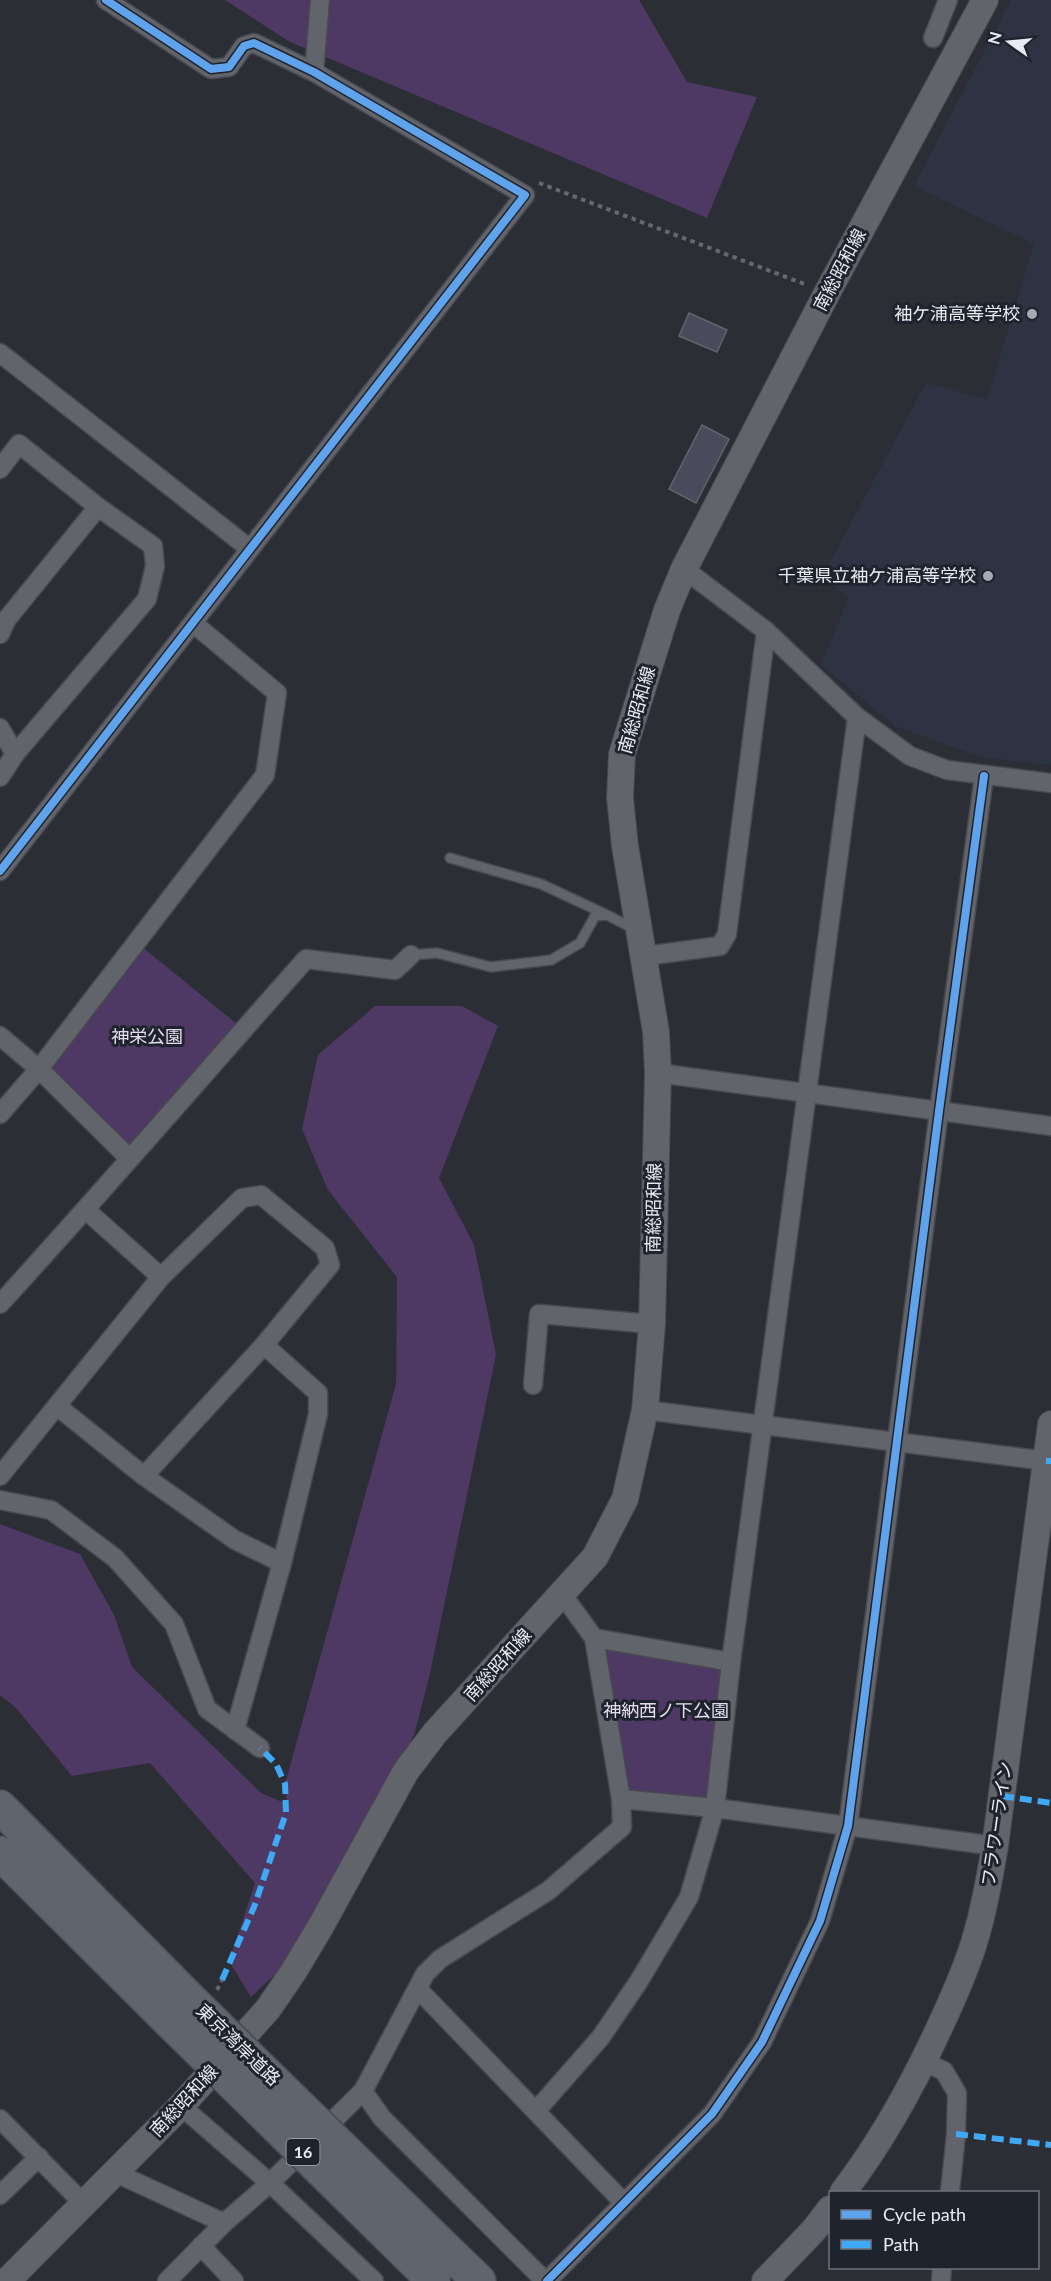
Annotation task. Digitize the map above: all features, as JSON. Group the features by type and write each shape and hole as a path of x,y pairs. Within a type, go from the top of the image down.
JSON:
{"highway":[{"name":"東京湾岸道路","path":"0,1807 183,2013 434,2281"},
{"name":"東京湾岸道路","path":"0,1853 183,2013 479,2281"}],"main road":[{"name":"南総昭和線","path":"7,2281 181,2106 268,2009 294,1971 406,1771 435,1733 595,1557 625,1499 645,1410 652,1324 658,1073 656,1032 625,846 620,798 622,754 667,610 684,569 827,293 985,0"},
{"name":"フラワーライン","path":"844,2191 886,2129 924,2062 957,1990 976,1938 995,1846 1051,1424"},
{"path":"765,2281 829,2211"}],"street":[{"path":"0,871 525,195 314,72 254,43 244,46 230,67 211,69 106,0"},
{"path":"314,72 320,0"},
{"path":"933,38 948,0"},
{"path":"0,353 250,549"},
{"path":"0,469 19,444 98,507 153,546 155,566 147,599 15,754 0,777"},
{"path":"0,634 7,619 98,507"},
{"path":"684,569 766,631 857,717 910,756 947,770 1051,783"},
{"path":"0,1114 39,1068 265,775 278,693 193,623"},
{"path":"643,944 720,946 727,933 766,631"},
{"path":"536,2111 601,2037 645,1972 689,1897 715,1808 731,1662 857,717"},
{"path":"0,728 15,754"},
{"path":"363,2091 382,2118 546,2281 712,2114 762,2042 820,1921 848,1826 984,776"},
{"path":"0,1304 86,1210 129,1158 306,959 395,970 411,955"},
{"path":"0,1036 39,1068 129,1158"},
{"path":"658,1073 1051,1126"},
{"path":"0,1476 160,1277 242,1198 261,1195 325,1248 330,1265 264,1345 144,1476"},
{"path":"86,1210 160,1277"},
{"path":"533,1384 539,1314 652,1324"},
{"path":"235,1730 282,1563 318,1414 318,1393 264,1345"},
{"path":"57,1406 144,1476 235,1540 282,1563"},
{"path":"645,1410 1046,1461"},
{"path":"0,1500 51,1510 115,1558 174,1624 207,1709 260,1748"},
{"path":"167,2281 224,2223 270,2183 363,2091 425,1974 440,1959 548,1891 622,1827 621,1799 594,1638 562,1594"},
{"path":"594,1638 731,1662"},
{"path":"621,1799 715,1808 995,1846"},
{"path":"418,1989 624,2203"},
{"path":"924,2062 944,2071 957,2093 956,2134 950,2191"},
{"path":"181,2106 270,2183 375,2281"},
{"path":"0,2119 83,2203"},
{"path":"0,2195 39,2157"},
{"path":"114,2172 224,2223"},
{"path":"201,2246 234,2281"}],"lane":[{"path":"450,858 541,884 608,915 643,944"},
{"path":"411,955 437,953 491,967 551,960 580,943 595,916 608,915"}],"path":[{"path":"532,181 827,293"}],"shaded area":[{"name":"袖ケ浦高等学校","path":"1011,0 1051,0 1051,765 980,757 895,726 821,665 849,597 822,577 926,383 987,399 1034,244 914,186"}],"green space":[{"path":"225,0 639,0 687,82 757,97 707,218 290,42"},
{"name":"神栄公園","path":"136,942 243,1029 129,1158 39,1069"},
{"path":"375,1006 462,1006 498,1026 439,1178 474,1245 496,1355 429,1678 414,1735 313,1938 251,1997 229,1961 255,1883 150,1763 72,1776 16,1708 0,1695 0,1524 80,1554 114,1615 132,1667 261,1793 287,1804 285,1784 396,1384 397,1277 328,1190 302,1129 318,1055"},
{"name":"神納西ノ下公園","path":"604,1648 722,1669 707,1798 629,1791"}],"building":[{"path":"689,313 727,330 717,352 679,336"},
{"path":"702,425 729,439 696,503 669,489"}],"marked path":[{"path":"1046,1461 1051,1461"},
{"path":"222,1980 254,1907 286,1813 285,1784 276,1764 260,1748"},
{"path":"1002,1796 1051,1803"},
{"path":"956,2134 1051,2145"}],"cycle path":[{"path":"0,871 525,195 314,72 254,43 244,46 229,67 211,69 106,0"},
{"path":"547,2281 712,2114 762,2042 820,1921 848,1826 984,776"}],"place":[{"name":"袖ケ浦高等学校","path":"1032,314"},
{"name":"千葉県立袖ケ浦高等学校","path":"988,576"}]}
